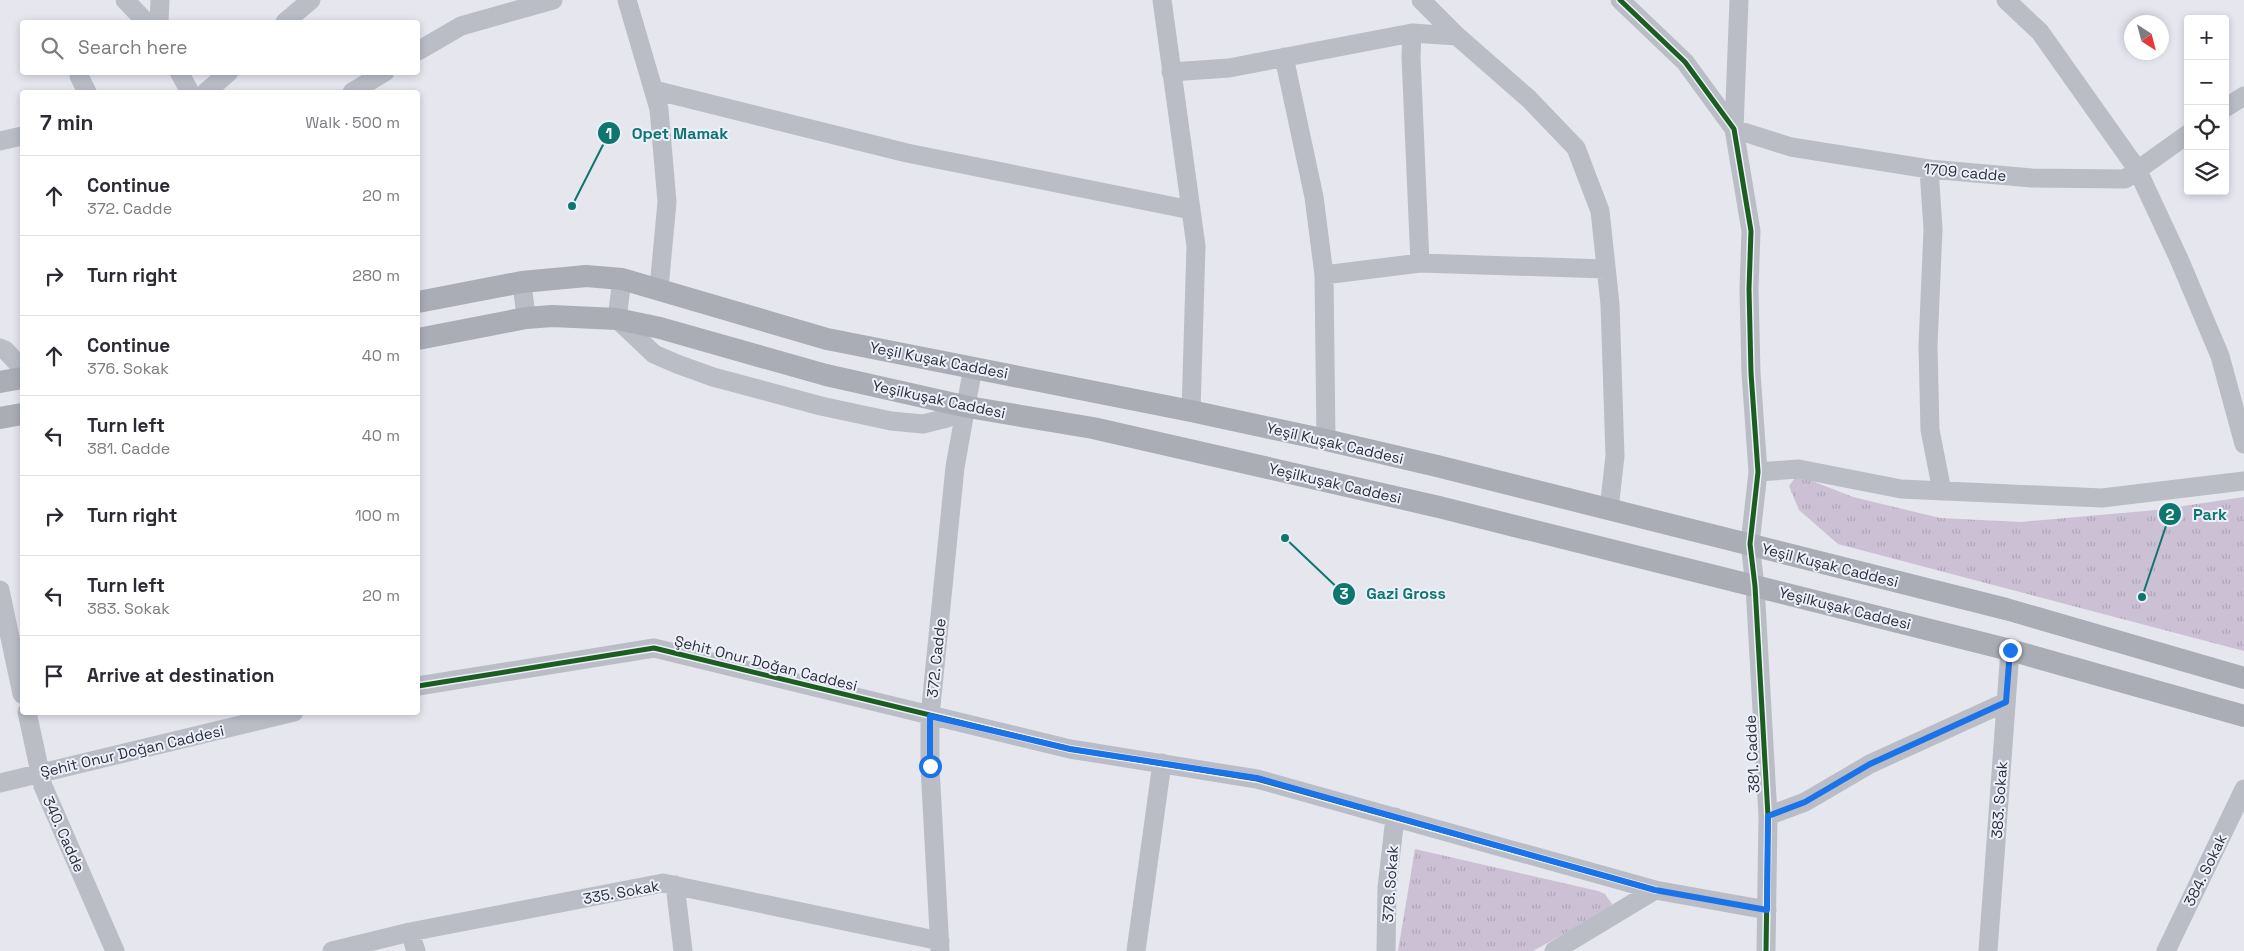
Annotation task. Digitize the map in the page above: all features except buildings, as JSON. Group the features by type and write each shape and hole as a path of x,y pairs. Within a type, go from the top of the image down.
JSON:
{"main road":[{"name":"Yeşil Kuşak Caddesi","path":"420,302 522,282 586,276 622,279 659,288 827,339 973,367 1326,440 1609,509 2006,610 2244,678"},
{"name":"Yeşilkuşak Caddesi","path":"420,339 526,318 552,316 617,319 691,335 749,354 826,375 968,407 1093,428 1439,507 2010,650 2244,716"},
{"path":"0,382 20,378"},
{"path":"0,418 20,414"}],"street":[{"path":"125,0 144,20"},
{"path":"158,20 160,0"},
{"path":"287,20 310,0"},
{"path":"420,50 461,26 553,0"},
{"path":"628,0 659,109 667,202 659,288"},
{"path":"1162,0 1196,246 1190,411"},
{"path":"1420,0 1457,36 1529,99 1576,148 1600,211 1610,304 1615,456 1609,509"},
{"path":"1620,0 1685,62 1734,129"},
{"name":"381. Cadde","path":"1739,0 1734,129 1751,231 1749,289 1751,373 1758,472 1750,544 1755,586 1768,816 1766,951"},
{"path":"2006,0 2040,32 2138,169 2220,356 2244,444"},
{"path":"1171,72 1229,68 1412,33 1457,36"},
{"path":"1412,33 1410,57 1420,263"},
{"path":"1284,57 1314,197 1324,275 1326,440"},
{"path":"181,75 189,90"},
{"path":"208,90 226,75"},
{"path":"355,90 380,75"},
{"path":"654,90 907,153 1191,210"},
{"path":"2229,105 2244,96"},
{"name":"1709 cadde","path":"1734,129 1791,147 1928,169 2032,178 2125,178 2184,137"},
{"path":"0,141 20,136"},
{"path":"1928,169 1933,229 1928,346 1930,430 1942,491"},
{"path":"1324,275 1420,263 1606,269"},
{"path":"622,279 617,319 654,354 677,364 713,377 821,406 891,421 923,424 947,418 968,407"},
{"path":"522,282 526,318"},
{"path":"0,348 5,350 20,366"},
{"name":"372. Cadde","path":"940,946 930,766 930,716 955,467 968,407 973,367"},
{"path":"1758,472 1799,469 1900,489 2102,498 2244,481"},
{"path":"0,590 20,685"},
{"path":"13,652 20,632"},
{"name":"Şehit Onur Doğan Caddesi","path":"420,686 654,648 1070,749 1257,778 1655,890 1767,910"},
{"name":"383. Sokak","path":"1988,951 2010,650"},
{"path":"1768,816 1805,802 1870,764 2006,702"},
{"name":"340. Cadde","path":"28,715 43,786 115,951"},
{"name":"Şehit Onur Doğan Caddesi","path":"0,783 282,715"},
{"path":"1136,951 1162,763"},
{"name":"384. Sokak","path":"2166,951 2244,788"},
{"name":"378. Sokak","path":"1386,951 1387,888 1395,817"},
{"name":"335. Sokak","path":"332,951 410,932 663,882 940,946"},
{"path":"675,885 683,951"},
{"path":"1554,951 1655,890"},
{"path":"410,932 416,951"}],"green space":[{"path":"1797,475 1853,497 1940,518 2021,522 2156,510 2244,497 2244,651 1838,544 1799,510 1789,486"},
{"path":"1415,849 1598,891 1605,894 1612,904 1605,911 1533,951 1398,951"}],"cycle path":[{"path":"1620,0 1685,62 1734,129 1751,231 1749,289 1751,373 1758,472 1750,544 1755,586 1768,816 1766,951"},
{"path":"420,686 654,648 1070,749 1257,779 1655,890"}],"place":[{"name":"Opet Mamak","path":"572,206"},
{"name":"Gazi Gross","path":"1285,538"},
{"name":"Park","path":"2142,597"}],"route":[{"path":"930,766 930,716 1070,749 1257,778 1655,890 1767,910 1768,816 1805,802 1870,764 1956,723 2006,702 2010,650"}]}
